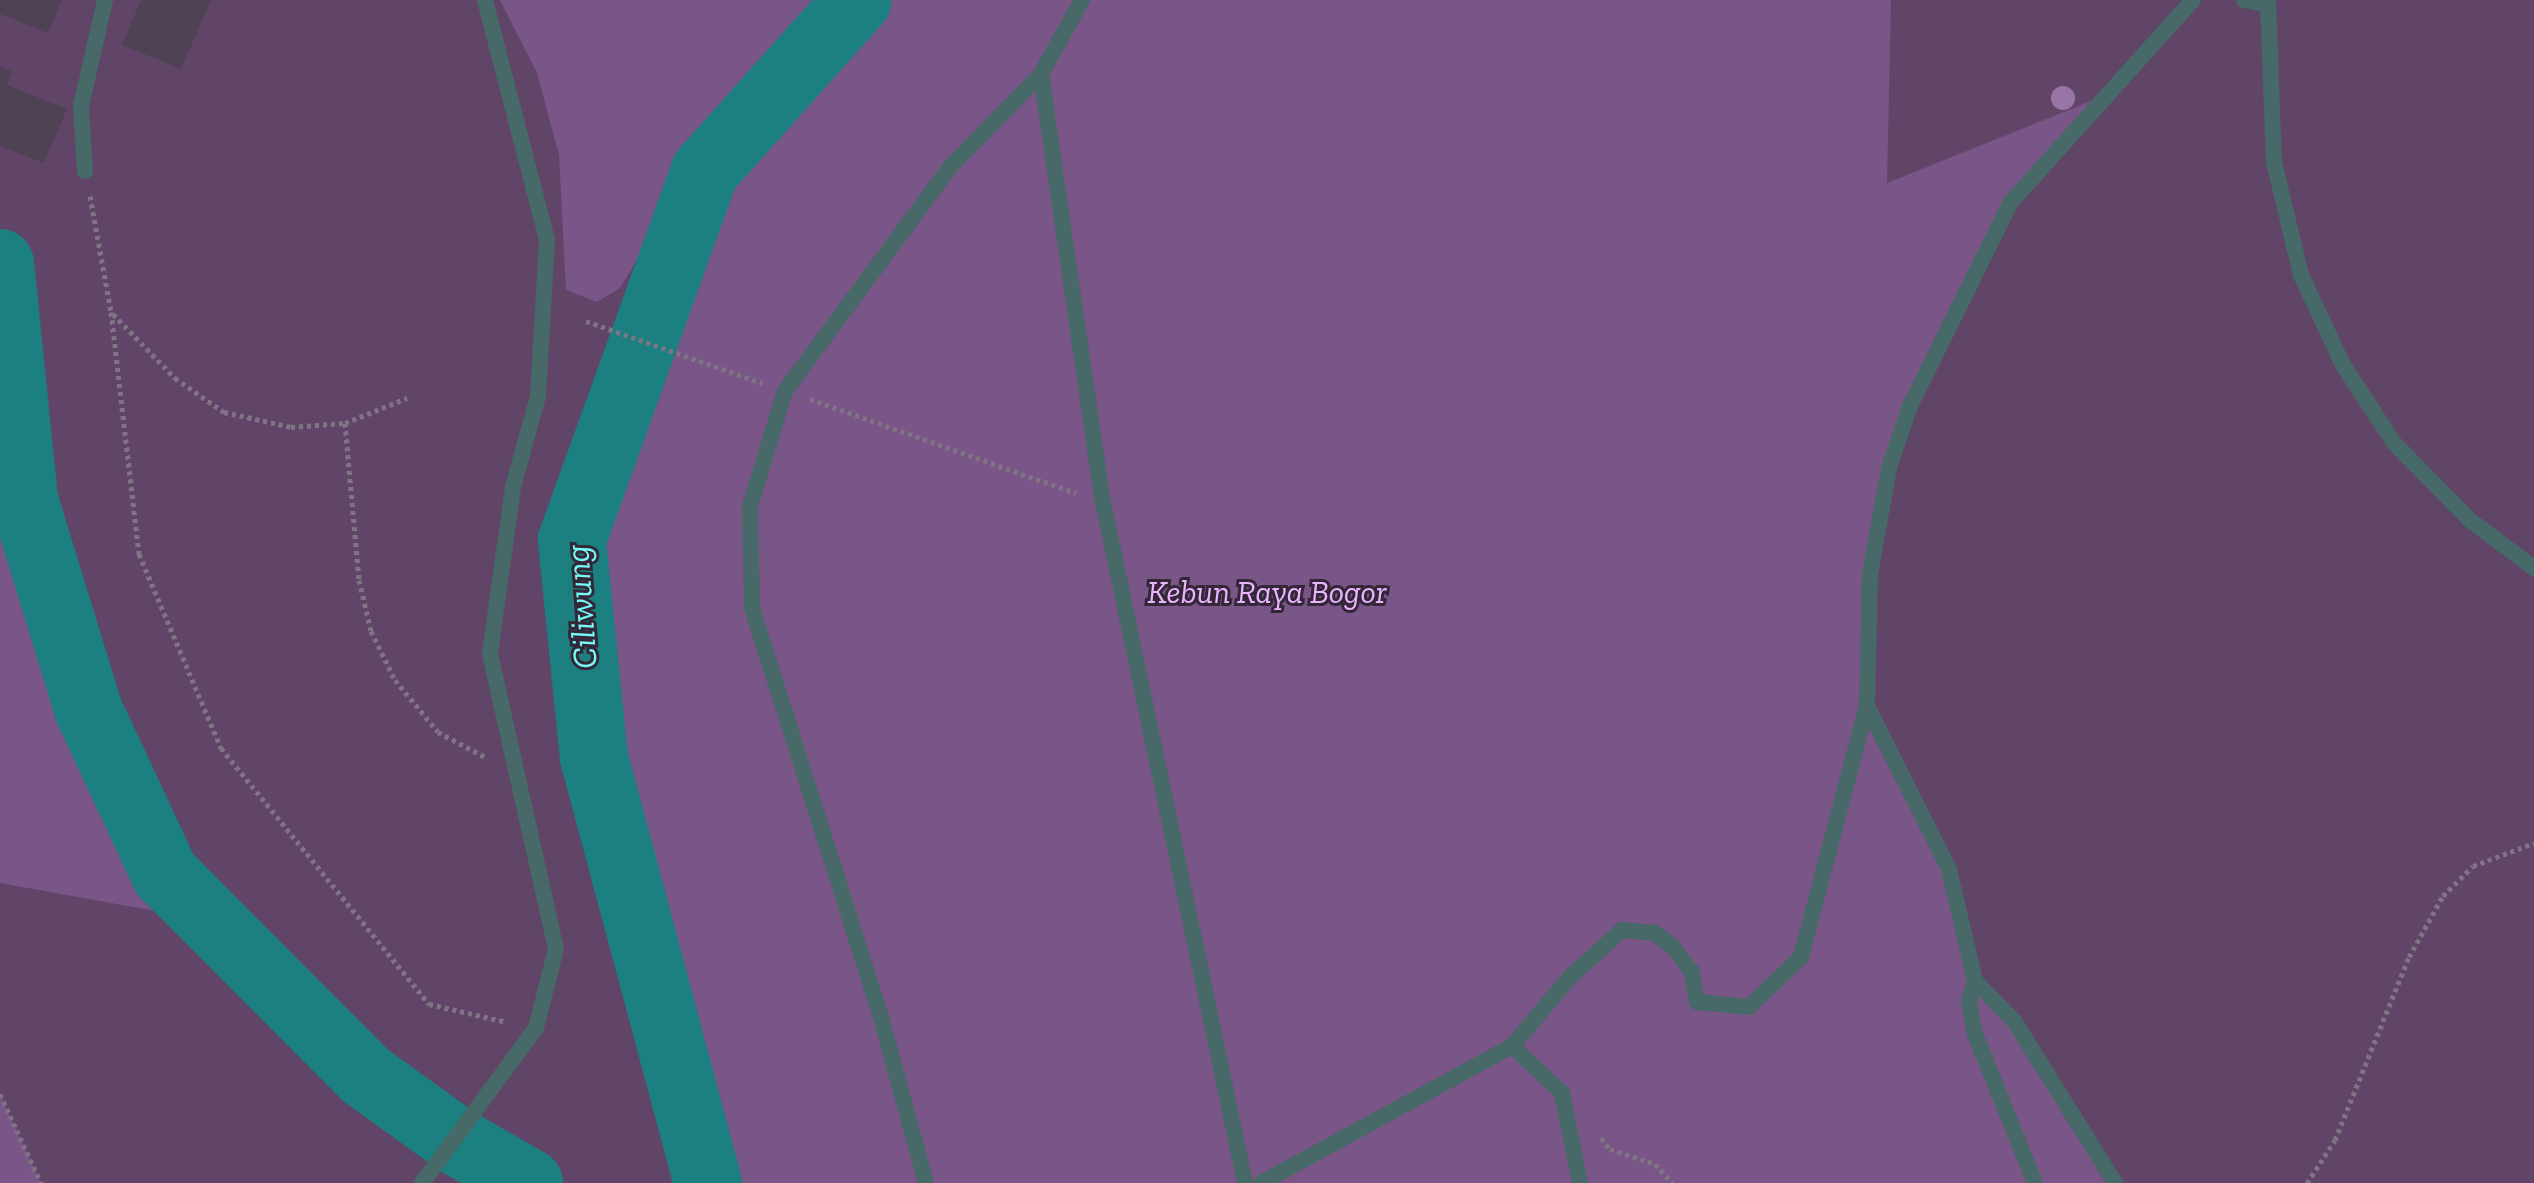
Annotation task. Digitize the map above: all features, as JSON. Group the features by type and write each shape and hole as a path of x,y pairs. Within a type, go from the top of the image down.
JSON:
{"lane":[{"path":"85,171 81,106 105,0"},
{"path":"422,1183 448,1143 536,1028 556,949 490,653 513,487 538,396 547,240 485,0"},
{"path":"926,1183 880,1014 752,607 750,506 785,391 950,167 1041,74 1082,0"},
{"path":"1261,1183 1512,1046 1571,976 1622,930 1655,933 1673,947 1692,972 1697,1002 1749,1007 1801,957 1867,706 1870,574 1876,529 1889,468 1910,406 2011,202 2193,0"},
{"path":"2244,0 2267,6 2274,162 2301,275 2343,365 2394,443 2471,521 2534,568"},
{"path":"1041,74 1103,502 1245,1183"},
{"path":"1867,706 1949,869 1975,981 1969,1001 1975,1034 2035,1183"},
{"path":"1975,981 2014,1021 2115,1183"},
{"path":"1512,1046 1562,1093 1580,1183"}],"path":[{"path":"85,171 111,312 139,554 221,748 429,1004 536,1028"},
{"path":"111,312 175,378 224,412 291,427 345,423 407,398"},
{"path":"586,321 1103,502"},
{"path":"345,423 359,580 371,631 395,680 438,732 517,774"},
{"path":"2307,1183 2335,1140 2409,957 2443,896 2473,866 2534,843"},
{"path":"1562,1093 1610,1149 1655,1164 1673,1183"},
{"path":"0,1094 41,1183"}],"green space":[{"name":"Kebun Raya Bogor","path":"0,0 2534,0 2534,1183 0,1183"},
{"path":"500,0 837,0 702,153 620,288 597,302 566,290 559,155 537,73"},
{"path":"858,0 1891,0 1887,183 2106,95 2011,202 1910,406 1879,514 1867,705 1949,869 1975,981 1995,998 2115,1183 708,1183 594,758 572,540 705,171"},
{"path":"0,263 24,500 89,711 165,874 161,912 0,883"},
{"path":"0,1094 41,1183 0,1183"}],"building":[{"path":"0,0 62,0 48,33 0,14"},
{"path":"141,0 211,0 181,69 122,45"},
{"path":"0,67 12,71 7,85 67,109 44,163 0,146"}],"waterway":[{"name":"Ciliwung","path":"708,1183 594,758 572,540 705,171 858,0"},
{"path":"0,263 24,500 89,711 165,874 365,1075 458,1142 529,1183"}]}
